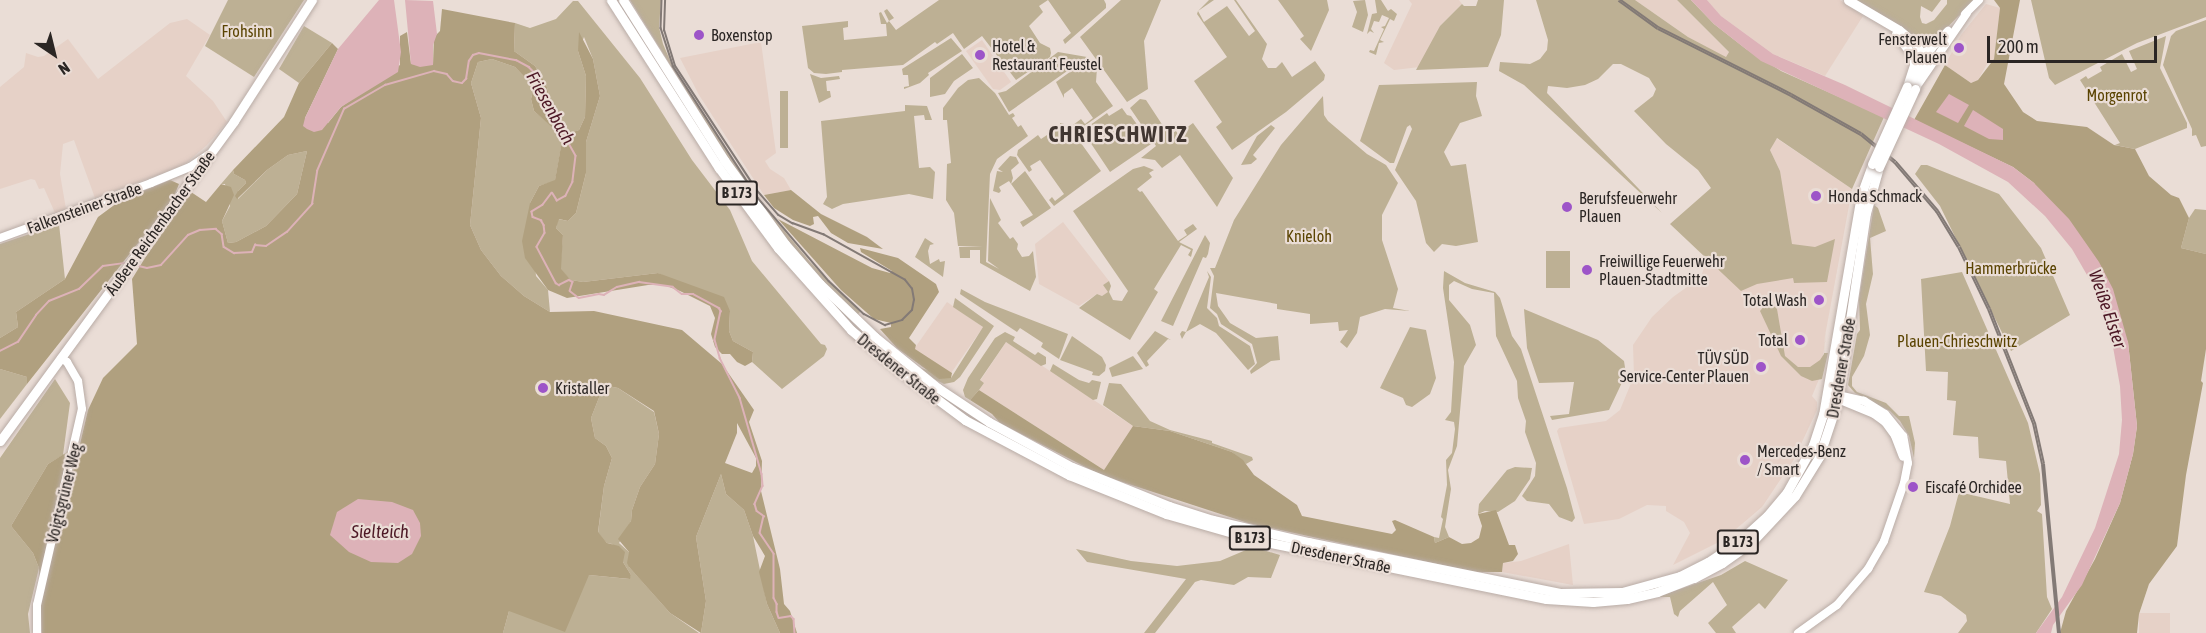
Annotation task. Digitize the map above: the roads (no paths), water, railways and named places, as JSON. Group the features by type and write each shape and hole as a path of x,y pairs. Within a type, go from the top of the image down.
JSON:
{"main road":[{"name":"Äußere Reichenbacher Straße","path":"0,441 213,151 312,0"},
{"name":"Dresdener Straße","path":"611,0 753,217 806,281 870,347 965,420 1069,475 1166,514 1261,541 1498,590 1577,598"},
{"name":"B 173","path":"623,0 724,160 785,244 820,284 875,337 938,388 989,422 1082,472 1169,506 1213,520 1577,598 1607,597 1680,576 1724,552 1756,527 1787,492 1804,464 1820,425 1828,393"},
{"path":"1848,0 1898,36 1918,55"},
{"name":"B 173","path":"1911,87 1918,55"},
{"name":"Dresdener Straße","path":"1828,393 1861,195 1911,87"},
{"name":"Falkensteiner Straße","path":"0,238 181,171 193,166 213,151"},
{"name":"Dresdener Straße","path":"1607,597 1657,592 1694,578 1722,563 1750,543 1786,507 1811,471 1825,443 1839,397 1875,166"},
{"path":"181,171 191,182"},
{"path":"168,176 191,182"},
{"path":"1798,633 1837,605 1868,569 1884,541 1906,473 1906,448 1903,436 1894,424 1876,406 1828,393"}],"street":[{"path":"1918,55 1941,41 1979,0"},
{"path":"1911,87 1967,13"},
{"name":"Voigtsgrüner Weg","path":"37,633 37,605 82,409 78,381 67,362 61,358"}],"water":[{"path":"379,0 394,0 401,52 398,72 341,107 322,130 314,132 307,129 303,126 305,118 338,49"},
{"path":"405,0 433,1 437,34 433,45 433,65 420,67 411,64"},
{"name":"Weiße Elster","path":"1691,0 1707,0 1721,16 1773,54 1845,85 2013,167 2034,183 2069,219 2099,262 2113,289 2128,342 2137,426 2133,454 2120,503 2082,585 2053,625 2051,633 2036,633 2062,597 2095,528 2119,454 2122,420 2120,386 2113,347 2098,294 2072,249 2045,216 2008,182 1939,144 1761,61 1714,24"},
{"path":"1949,94 1969,105 1958,123 1936,112"},
{"path":"1973,110 2003,129 2003,140 1989,139 1964,126"},
{"name":"Sielteich","path":"358,499 392,502 413,510 420,523 421,536 412,554 398,563 371,562 349,552 330,535 337,512"}],"waterway":[{"name":"Friesenbach","path":"139,266 147,268 161,265 188,235 200,230 216,229 222,234 224,247 234,253 252,252 255,245 266,246 287,232 312,204 317,171 344,109 385,85 434,71 447,74 453,81 462,83 466,79 469,61 473,55 479,53 516,60 529,67 535,73 552,113 576,156 573,182 566,196 557,201 552,193 543,205 532,212 533,217 541,220 544,225 545,233 537,247 556,283 559,285 569,280 573,282 570,291 579,298 604,295 617,287 639,282 673,287 682,294 693,294 721,311 715,340 720,358 740,398 762,474 763,486 755,504 757,511 764,516 760,533 774,554 774,598 777,612 779,618 791,616 794,619 795,633"},
{"name":"Friesenbach","path":"0,351 18,342 36,315 49,301 79,289 103,266 125,263"}],"tram line":[{"path":"662,0 661,28 673,66 758,198 829,281 864,314 885,325 902,320 912,310 914,300 912,289 905,280 824,235 793,224 778,215 757,191 675,66 664,31 665,0"}],"railway":[{"path":"1619,0 1658,28 1791,95 1861,134 1895,162 1937,211 1959,247 1989,309 2034,423 2043,464 2059,633"}],"place":[{"name":"Boxenstop","path":"699,35"},
{"name":"Fensterwelt Plauen","path":"1959,48"},
{"name":"Hotel & Restaurant Feustel","path":"980,55"},
{"name":"Honda Schmack","path":"1816,196"},
{"name":"Berufsfeuerwehr Plauen","path":"1567,207"},
{"name":"Freiwillige Feuerwehr Plauen-Stadtmitte","path":"1587,270"},
{"name":"Total Wash","path":"1819,300"},
{"name":"Total","path":"1800,340"},
{"name":"TÜV SÜD Service-Center Plauen","path":"1761,367"},
{"name":"Kristaller","path":"543,388"},
{"name":"Mercedes-Benz / Smart","path":"1745,460"},
{"name":"Eiscafé Orchidee","path":"1913,487"}],"district":[{"name":"CHRIESCHWITZ","path":"1118,135"}],"park label":[{"name":"Frohsinn","path":"247,31"},
{"name":"Morgenrot","path":"2117,95"},
{"name":"Knieloh","path":"1309,236"},
{"name":"Hammerbrücke","path":"2011,268"},
{"name":"Plauen-Chrieschwitz","path":"1957,341"}]}
